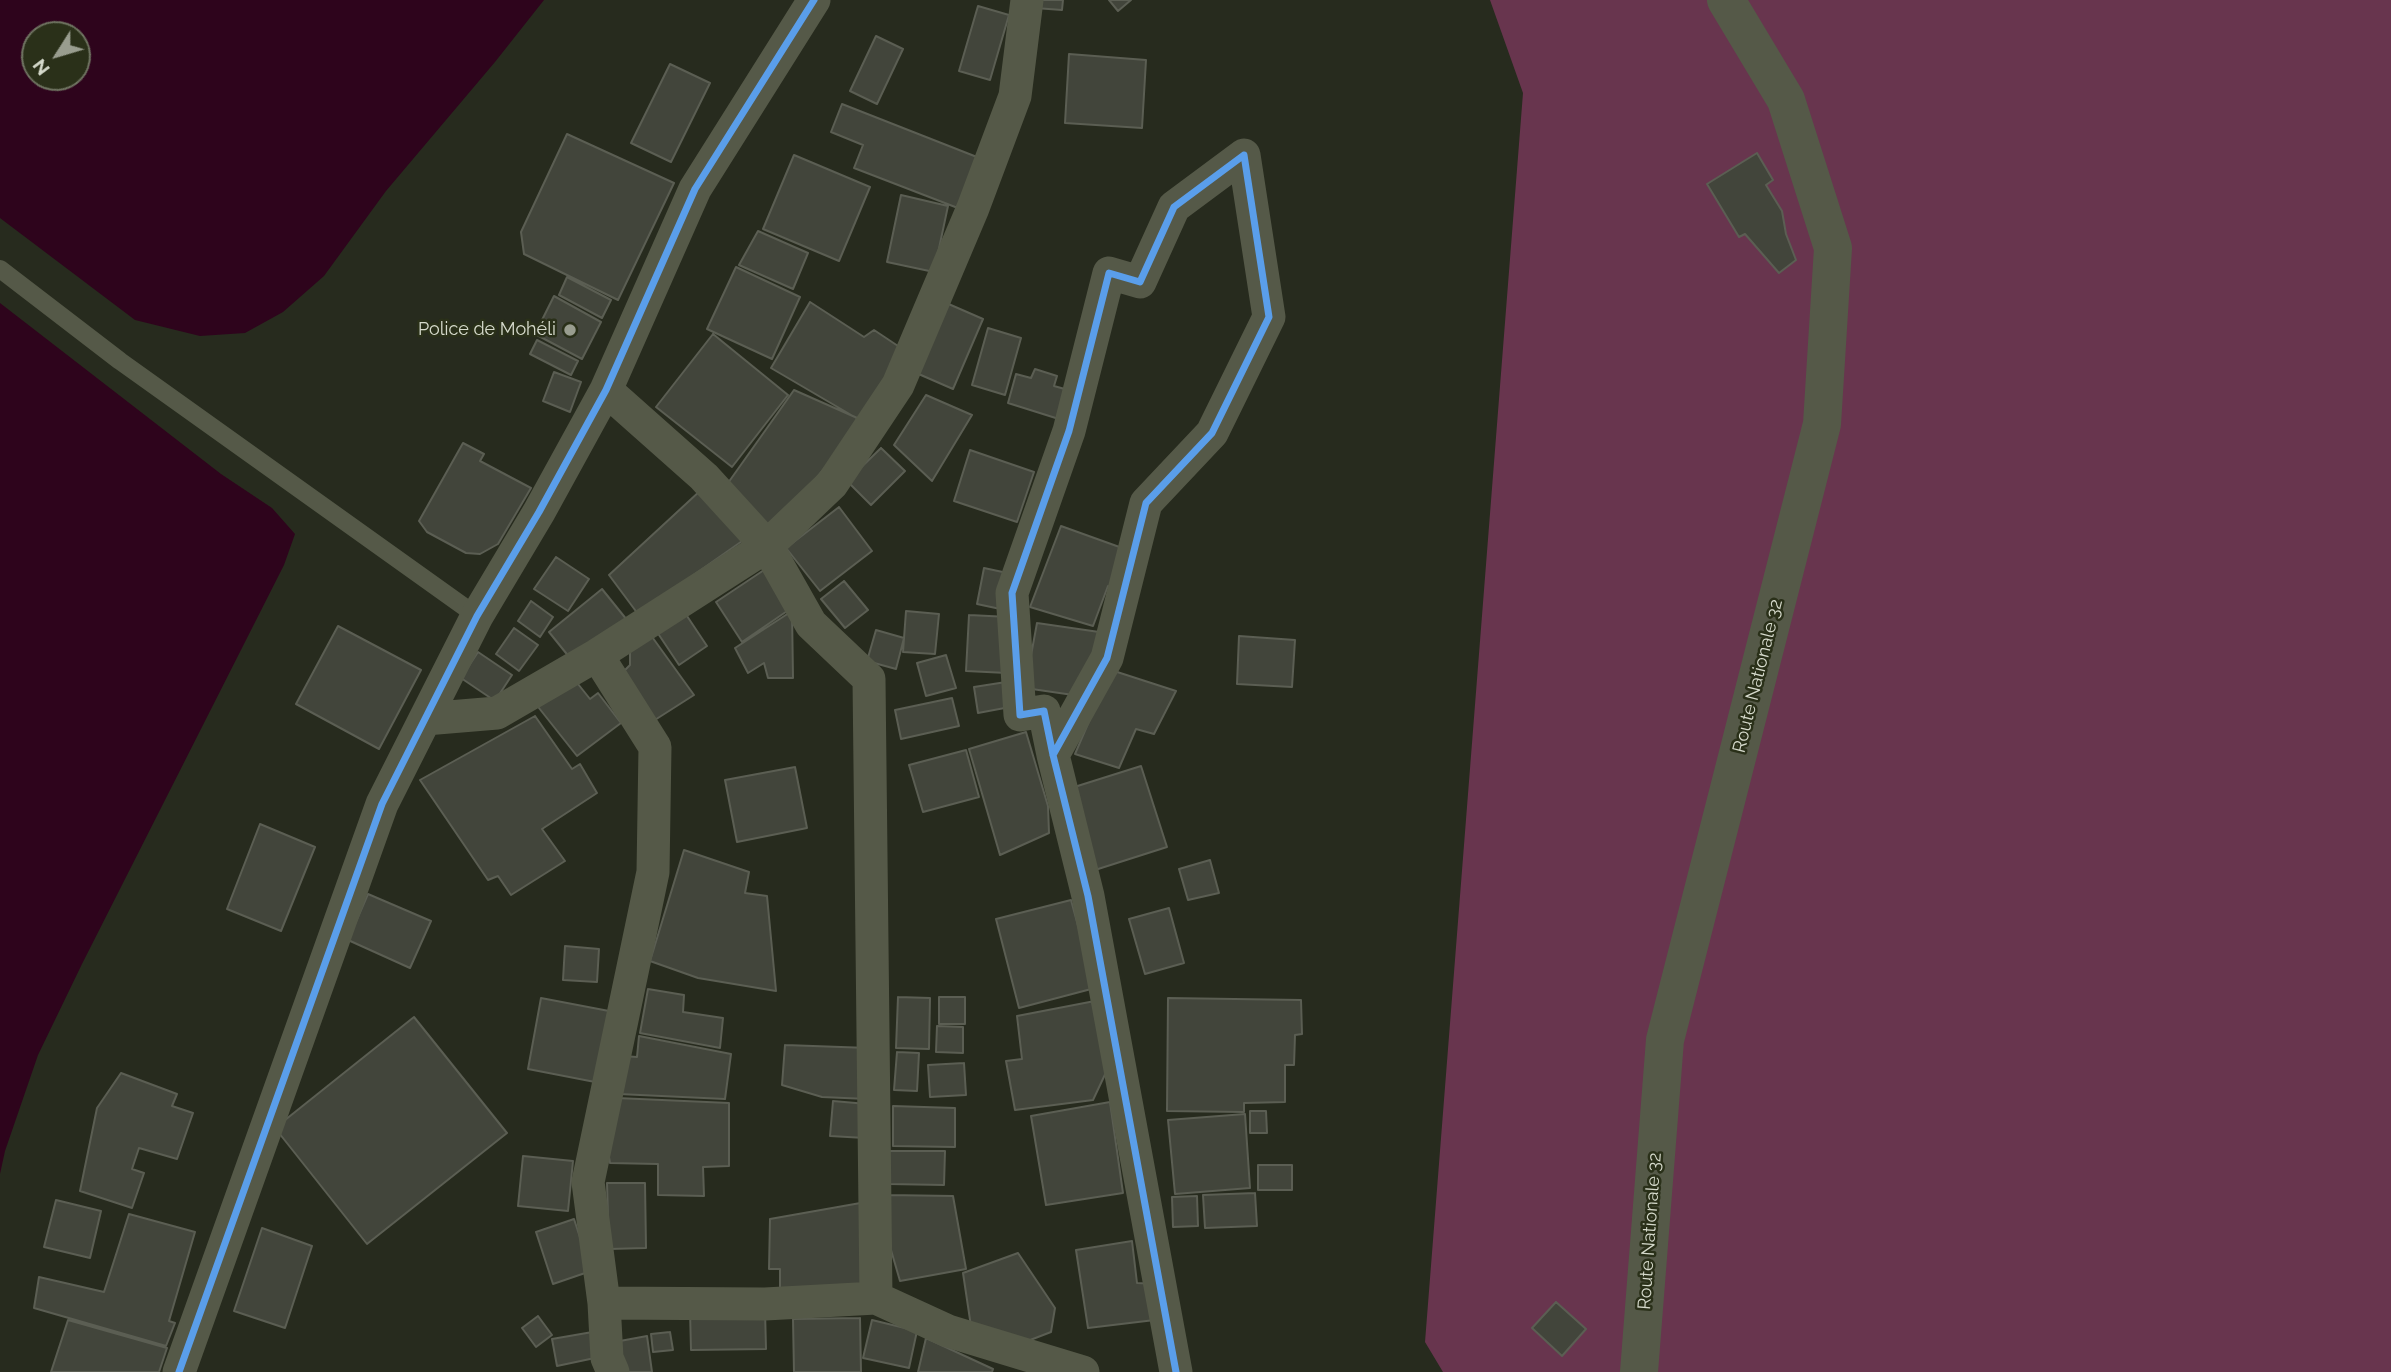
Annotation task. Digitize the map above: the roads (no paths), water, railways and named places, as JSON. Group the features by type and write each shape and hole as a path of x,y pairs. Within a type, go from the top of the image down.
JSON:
{"street":[{"path":"179,1372 382,804 477,616 539,512 606,390 695,189 814,0"},
{"path":"425,719 497,713 597,655 767,546 832,484 898,385 973,208 1015,96 1027,0"},
{"name":"Route Nationale 32","path":"1639,1372 1665,1040 1822,424 1824,397 1833,248 1786,100 1726,0"},
{"path":"1053,755 1107,658 1146,503 1212,433 1269,317 1244,155 1174,208 1140,282 1109,273 1069,431 1012,593 1020,715 1044,711 1053,755 1088,896 1176,1372"},
{"path":"606,390 705,477 767,546 811,624 869,679 876,1298"},
{"path":"597,655 655,747 653,872 588,1182 604,1303 603,1367"},
{"path":"604,1303 765,1304 876,1298 948,1331 1083,1372"}],"lane":[{"path":"0,269 120,361 477,616"}],"place":[{"name":"Police de Mohéli","path":"570,330"}]}
